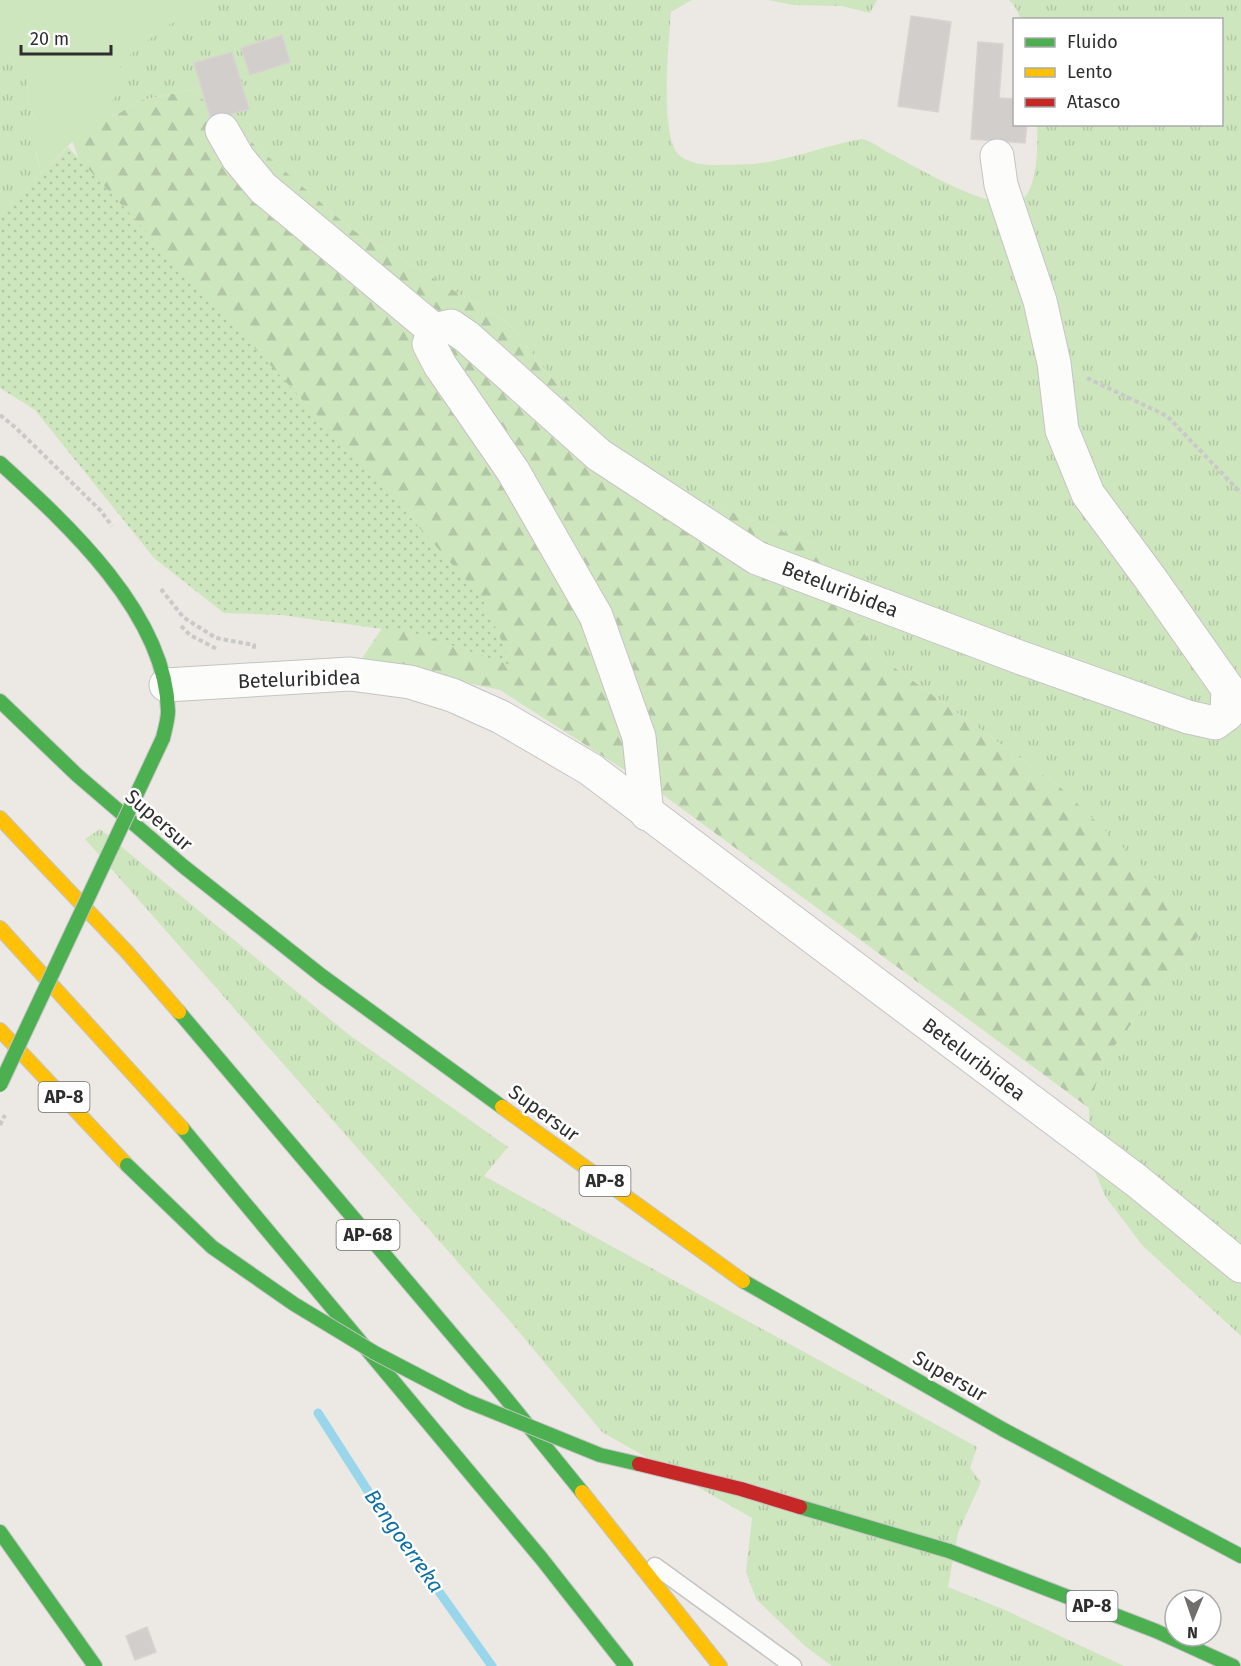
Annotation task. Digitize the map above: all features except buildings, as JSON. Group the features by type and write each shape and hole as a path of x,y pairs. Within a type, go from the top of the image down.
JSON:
{"main road":[{"path":"0,463 37,496 87,548 127,599 150,636 164,672 168,712 162,738 0,1085"},
{"name":"Supersur","path":"0,701 77,775 183,866 322,976 735,1276 1004,1430 1241,1556"},
{"name":"AP-68","path":"0,818 127,952 500,1391 720,1666"},
{"path":"0,928 168,1112 541,1558 626,1666"},
{"name":"AP-8","path":"0,1030 127,1165 212,1247 294,1304 375,1353 467,1401 600,1455 741,1489 949,1551 1156,1631 1233,1666"},
{"path":"0,1532 95,1666"}],"street":[{"path":"222,130 238,158 263,188 434,330 429,344 440,364 513,471 596,616 639,737 647,814"},
{"name":"Beteluribidea","path":"434,330 451,326 467,337 599,455 757,558 1053,669 1188,717 1215,723 1227,714 1228,689 1088,494 1062,430 1054,363 1040,301 1001,185 997,156"},
{"name":"Beteluribidea","path":"166,685 350,674 410,682 452,695 501,717 590,770 1137,1181 1241,1266"}],"lane":[{"path":"623,1543 793,1666"}],"path":[{"path":"1054,363 1167,416 1241,492"}],"green space":[{"path":"0,0 229,0 164,27 119,64 126,86 41,174 32,134 39,125 30,107 27,93 29,68 0,51"},
{"path":"48,0 692,0 671,12 667,65 669,128 673,144 683,158 708,165 755,164 864,139 954,186 990,200 1006,203 1019,201 1030,189 1036,167 1037,126 1223,126 1223,18 1020,18 1009,0 1241,0 1241,1336 1142,1245 1105,1196 1089,1157 1089,1108 1103,1061 1200,934 1060,787 877,655 812,543 672,489 614,456 508,323 351,229 192,90 142,100 116,115 76,84"},
{"path":"768,0 877,0 870,13 842,6 794,5"},
{"path":"36,38 76,84 116,115 142,100 192,90 351,229 508,323 614,456 672,489 812,543 877,655 1060,787 1174,896 1200,934 1103,1061 1089,1108 662,794 500,690 361,660 388,619 92,197"},
{"path":"0,51 29,68 27,93 30,107 39,125 36,154 41,174 0,215"},
{"path":"68,147 386,490 482,598 513,666 419,634 281,615 224,613 154,558 35,410 0,388 0,215"},
{"path":"100,829 348,1034 508,1147 484,1176 977,1447 970,1468 981,1482 958,1533 948,1587 1005,1610 1124,1666 832,1666 805,1646 756,1599 746,1572 752,1518 602,1432 515,1327 85,839"}],"waterway":[{"name":"Bengoerreka","path":"318,1413 373,1499 492,1666"}],"traffic: fast":[{"path":"0,463 82,543 132,606 150,640 163,675 168,711 163,738"},
{"path":"0,701 77,775 183,866 322,976 502,1107"},
{"path":"0,1085 163,738"},
{"path":"179,1012 500,1391 582,1492"},
{"path":"182,1128 541,1558 626,1666"},
{"path":"127,1165 212,1247 294,1304 375,1353 467,1401 600,1455 639,1464"},
{"path":"743,1281 1004,1430 1241,1556"},
{"path":"800,1507 949,1551"},
{"path":"0,1532 95,1666"},
{"path":"949,1551 1156,1631 1233,1666"}],"traffic: slow":[{"path":"0,818 127,952 179,1012"},
{"path":"0,928 182,1128"},
{"path":"0,1030 127,1165"},
{"path":"502,1107 743,1281"},
{"path":"582,1492 720,1666"}],"traffic: jam":[{"path":"639,1464 741,1489 800,1507"}]}
